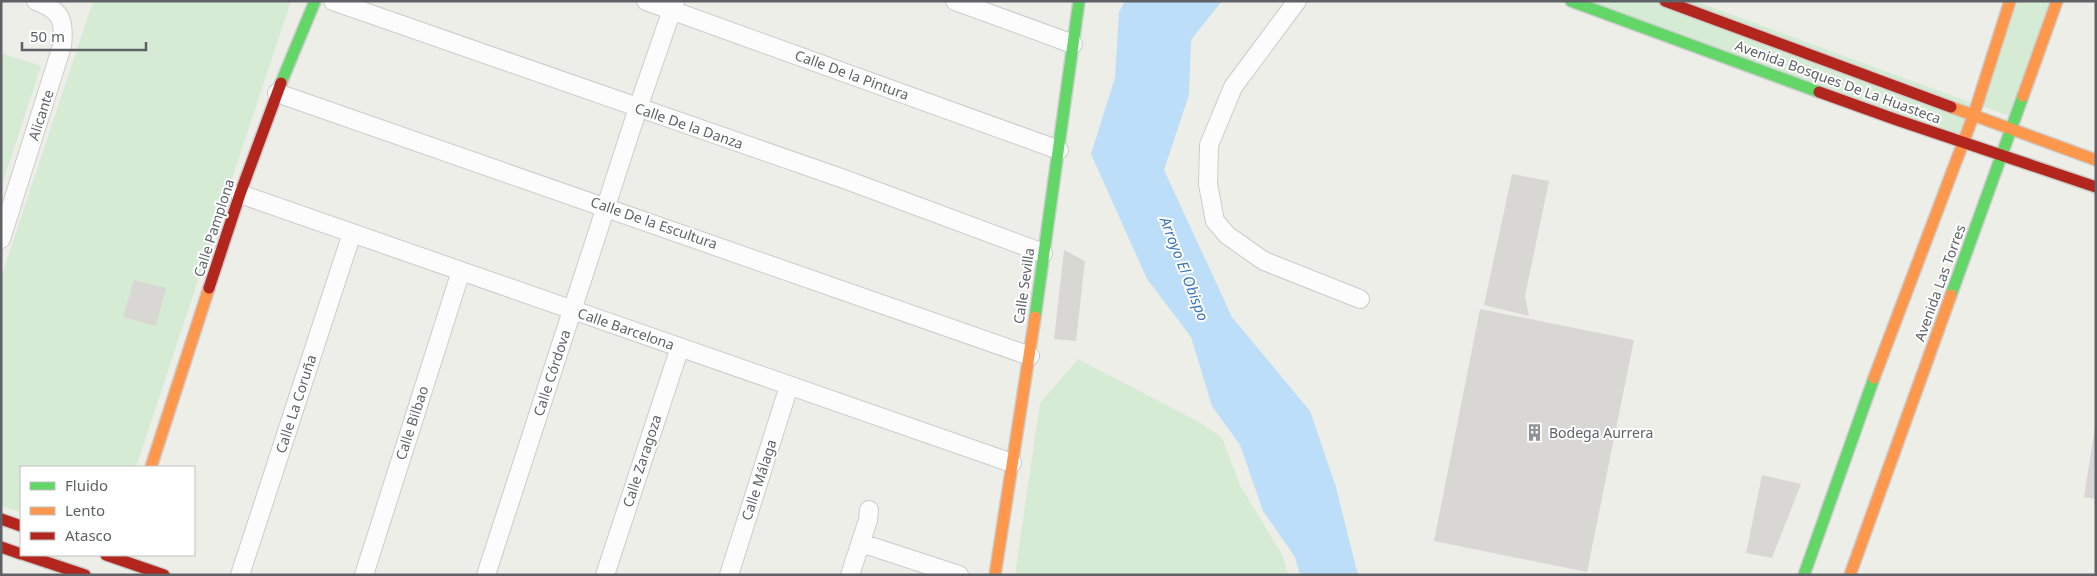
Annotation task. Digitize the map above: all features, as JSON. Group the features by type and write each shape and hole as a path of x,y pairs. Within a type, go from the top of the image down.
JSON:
{"street":[{"name":"Alicante","path":"1,240 62,46 63,28 59,15 51,6 36,1"},
{"name":"Calle Pamplona","path":"151,466 240,194 277,93 315,1"},
{"name":"Calle De la Danza","path":"333,1 844,178 1043,253"},
{"name":"Calle De la Pintura","path":"646,1 673,6 1059,150"},
{"path":"955,1 1074,44"},
{"name":"Calle Sevilla","path":"995,575 1030,356 1079,1"},
{"path":"1297,1 1232,86 1209,145 1208,184 1214,221 1226,235 1264,261 1360,300"},
{"name":"Avenida Bosques De La Huasteca","path":"1571,1 1900,112 1963,143 2002,154 2096,187"},
{"name":"Avenida Bosques De La Huasteca","path":"1665,1 1717,24 1908,90 2096,160"},
{"name":"Avenida Las Torres","path":"1804,575 1866,398 1974,114 2010,1"},
{"name":"Avenida Las Torres","path":"1850,575 2058,1"},
{"name":"Calle Córdova","path":"486,575 673,6"},
{"path":"1900,112 1908,90"},
{"name":"Calle De la Escultura","path":"277,93 1030,356"},
{"name":"Calle Barcelona","path":"240,194 1012,463"},
{"name":"Calle La Coruña","path":"240,575 352,233"},
{"name":"Calle Bilbao","path":"364,575 461,271"},
{"name":"Calle Zaragoza","path":"605,575 680,347"},
{"name":"Calle Málaga","path":"729,575 789,386"},
{"path":"850,575 862,543 869,515"},
{"path":"1,519 20,526"},
{"path":"862,543 959,575"},
{"path":"1,547 20,553"},
{"path":"29,556 85,575"},
{"path":"116,575 120,557 164,575"}],"green space":[{"path":"93,1 291,1 136,466 20,466 20,512 1,506 1,277"},
{"path":"1566,1 1695,1 1975,104 2013,1 2051,1 2010,116 1976,104 1962,143"},
{"path":"1,53 41,66 1,188"},
{"path":"1078,359 1201,423 1222,438 1241,487 1283,556 1288,575 1015,575 1040,403"}],"water":[{"name":"Arroyo El Obispo","path":"1125,1 1222,1 1191,40 1189,95 1164,170 1232,317 1310,411 1336,487 1358,575 1300,575 1295,557 1263,511 1240,445 1212,406 1191,337 1147,279 1091,154 1115,78 1119,12"}],"building":[{"path":"1512,174 1549,181 1525,296 1529,316 1484,305"},
{"path":"1064,250 1085,261 1076,341 1054,339"},
{"path":"134,280 166,288 156,326 123,317"},
{"name":"Bodega Aurrera","path":"1480,309 1634,340 1587,572 1434,541"},
{"path":"2096,427 2096,499 2084,497"},
{"path":"1762,475 1801,484 1772,558 1746,553"}],"traffic: fast":[{"path":"281,83 315,1"},
{"path":"1035,317 1079,1"},
{"path":"1571,1 1819,92"},
{"path":"1951,295 2023,96"},
{"path":"1804,575 1874,378"}],"traffic: slow":[{"path":"1874,378 1974,114 2010,1"},
{"path":"2023,96 2057,1"},
{"path":"1951,107 2096,160"},
{"path":"151,466 209,288"},
{"path":"1850,575 1951,295"},
{"path":"995,575 1035,317"}],"traffic: jam":[{"path":"1665,1 1951,107"},
{"path":"209,288 240,194 281,83"},
{"path":"1819,92 2096,187"},
{"path":"1,519 20,526"},
{"path":"1,547 20,554"},
{"path":"28,556 85,575"},
{"path":"109,556 164,575"}],"place":[{"name":"Bodega Aurrera","path":"1535,433"}]}
